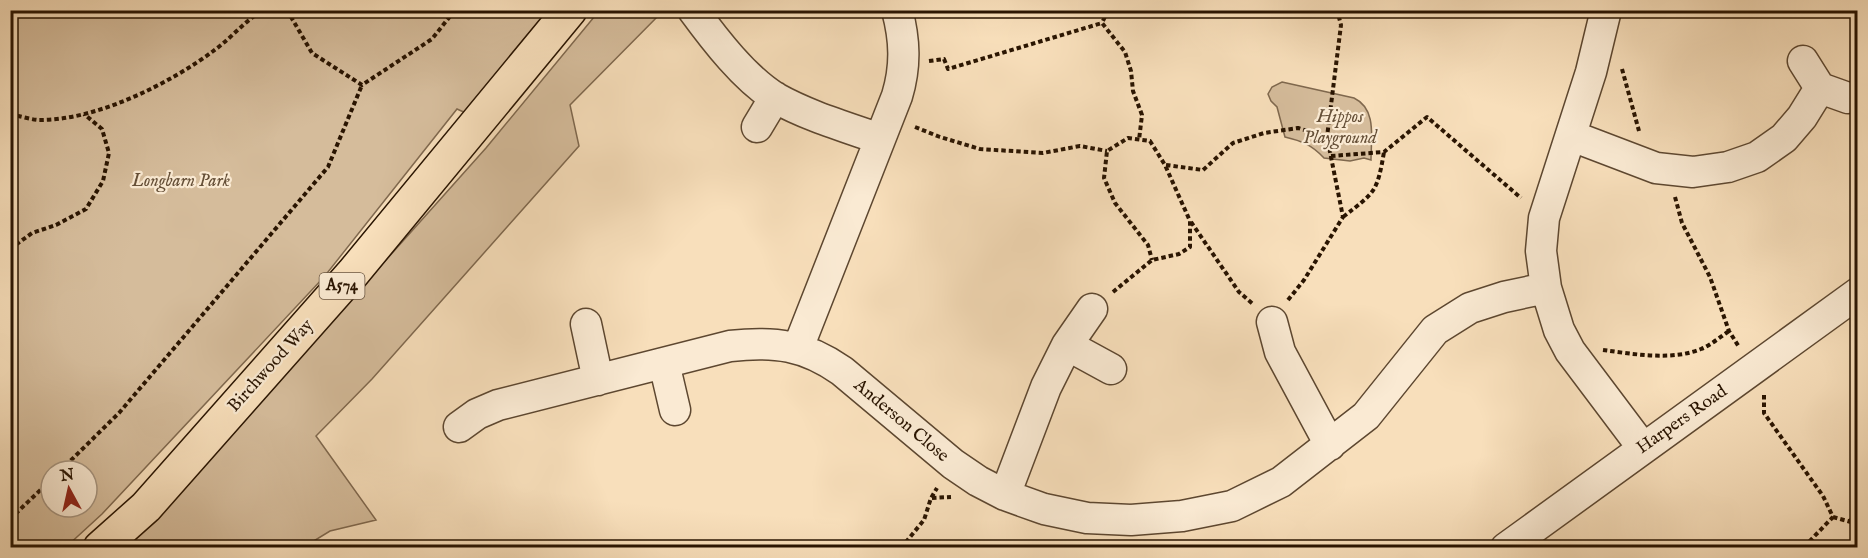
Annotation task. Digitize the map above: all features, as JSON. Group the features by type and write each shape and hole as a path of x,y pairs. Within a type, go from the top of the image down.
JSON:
{"main road":[{"name":"Birchwood Way","path":"100,548 146,507 353,273 570,10"}],"street":[{"path":"693,10 726,51 775,97 798,108 885,128"},
{"path":"798,348 902,80 904,46 897,10"},
{"path":"1606,10 1572,136 1553,186 1544,218 1541,251 1546,288 1559,330 1570,351 1643,448"},
{"path":"1803,61 1820,88 1848,98"},
{"path":"1572,136 1656,168 1693,172 1728,167 1757,156 1784,138 1802,117 1820,88"},
{"path":"757,127 775,97"},
{"name":"Anderson Close","path":"459,427 477,414 498,405 740,345 769,344 812,352 842,371 953,464 978,481 1005,495 1044,509 1087,518 1131,520 1182,516 1232,506 1281,482 1366,416 1435,330 1470,308 1504,297 1546,288"},
{"name":"Harpers Road","path":"1506,548 1857,293"},
{"path":"1005,495 1046,387 1067,345 1092,309"},
{"path":"1272,322 1280,352 1330,446"},
{"path":"586,324 598,380"},
{"path":"1067,345 1111,369"},
{"path":"664,363 675,410"}],"path":[{"path":"10,114 36,120 60,118 84,114 139,96 216,49 262,10"},
{"path":"287,10 312,53 362,85"},
{"path":"72,459 119,413 328,167 362,85 432,39 455,10"},
{"path":"904,64 944,59 948,69 1102,23 1108,10"},
{"path":"1338,11 1341,24 1327,137 1343,217"},
{"path":"1102,23 1125,52 1131,71 1133,91 1142,116 1139,140"},
{"path":"10,249 32,233 56,225 86,209 103,181 109,153 102,129 84,114"},
{"path":"1330,156 1384,152 1427,117 1544,218"},
{"path":"885,128 940,137 980,149 1044,153 1055,149 1080,146 1107,151 1128,138 1150,141 1166,165 1190,221 1239,292 1272,322 1304,280 1343,217 1370,196 1377,186 1384,152"},
{"path":"1166,165 1203,170 1233,143 1264,133 1298,128 1327,137"},
{"path":"1107,151 1104,178 1115,203 1148,245 1152,260"},
{"path":"1092,309 1152,260 1179,254 1190,247 1190,221"},
{"path":"1570,351 1588,347 1640,354 1687,353 1702,349 1729,331"},
{"path":"1764,386 1764,413 1823,496 1833,517 1857,524"},
{"path":"10,519 39,491"},
{"path":"901,548 924,520 931,498"},
{"path":"1848,521 1857,516"},
{"path":"1803,548 1833,517"}],"green space":[{"name":"Longbarn Park","path":"10,11 547,11 468,114 457,109 324,277 99,517 99,459 39,459 39,519 97,519 66,547 11,547"},
{"path":"599,11 663,11 570,105 579,146 372,379 316,436 376,520 330,531 304,547 116,548 344,307 486,148"},
{"name":"Hippos Playground","path":"1282,82 1354,98 1361,103 1366,109 1371,125 1371,160 1364,158 1350,161 1324,158 1306,144 1285,137 1277,107 1268,94 1272,87"}]}
